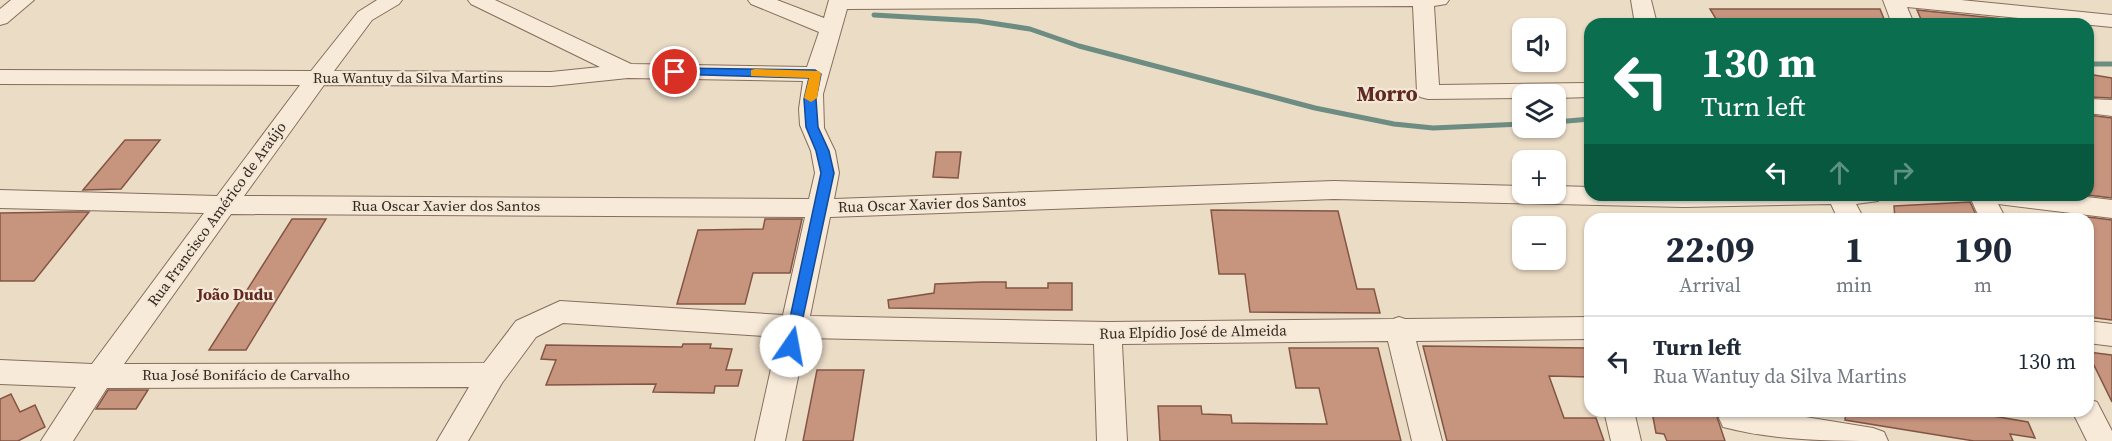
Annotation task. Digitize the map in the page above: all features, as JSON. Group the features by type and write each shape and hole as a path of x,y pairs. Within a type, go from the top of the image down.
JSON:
{"street":[{"path":"0,19 24,0"},
{"name":"Rua Francisco Américo de Araújo","path":"56,441 99,376 359,22 392,0"},
{"path":"478,0 628,71"},
{"path":"758,0 831,29"},
{"path":"1423,0 1428,92 1584,90"},
{"path":"779,434 795,327 827,173 823,151 812,127 810,99 815,74 839,2 1439,0"},
{"path":"1641,0 1645,18"},
{"path":"1900,18 1894,0 2081,18"},
{"path":"2094,19 2112,21"},
{"name":"Rua Wantuy da Silva Martins","path":"0,77 551,79 628,71 815,74"},
{"path":"2094,106 2112,108"},
{"name":"Rua Oscar Xavier dos Santos","path":"0,200 224,205 820,207 1334,190 1584,200"},
{"name":"Rua Oscar Xavier dos Santos","path":"1610,201 1685,204 1743,201"},
{"path":"2046,201 2112,209"},
{"name":"Rua Elpídio José de Almeida","path":"452,441 492,375 526,329 560,312 795,327 1108,333 1399,328 1584,328"},
{"path":"1399,328 1427,441"},
{"path":"1108,333 1112,441"},
{"path":"2094,333 2112,336"},
{"name":"Rua José Bonifácio de Carvalho","path":"0,372 99,376 492,375"},
{"path":"1620,417 1626,441"},
{"path":"2090,417 2102,441"},
{"path":"1736,423 1873,441"}],"building":[{"path":"1710,9 1880,9 1884,18 1715,18"},
{"path":"1917,10 1994,18 1920,18"},
{"path":"2094,75 2112,78 2112,98 2094,97"},
{"path":"2094,116 2112,118 2112,198 2094,196"},
{"path":"125,140 160,140 121,189 83,190"},
{"path":"936,152 961,152 958,178 933,177"},
{"path":"1970,202 1975,213 1895,213 1894,206"},
{"path":"1211,210 1338,211 1357,289 1374,289 1380,313 1250,312 1245,274 1219,274"},
{"path":"89,212 34,281 0,281 0,213"},
{"path":"2094,218 2112,220 2112,320 2094,318"},
{"path":"292,219 326,219 246,350 209,350"},
{"path":"765,219 802,219 790,273 753,273 745,304 677,304 698,230 763,229"},
{"path":"1006,282 1006,288 1048,288 1048,283 1072,283 1072,310 889,308 888,300 934,293 935,284"},
{"path":"683,344 711,344 710,348 732,349 726,370 742,370 738,386 715,386 714,393 653,392 656,384 546,385 556,360 541,359 546,345 682,347"},
{"path":"1423,346 1584,348 1584,377 1549,376 1564,418 1596,418 1604,441 1447,441"},
{"path":"1289,348 1378,348 1401,441 1160,441 1158,406 1201,406 1202,414 1231,415 1232,423 1327,424 1319,388 1296,388"},
{"path":"2094,353 2112,355 2112,402 2094,365"},
{"path":"817,370 864,370 853,441 803,441"},
{"path":"108,390 148,390 136,409 96,409"},
{"path":"11,394 20,412 35,405 45,427 18,441 0,441 0,399"},
{"path":"1653,417 1717,417 1725,441 1667,441 1664,434 1656,433"},
{"path":"1845,417 1998,417 2028,422 2035,438 2010,434 2013,441 1974,441 1845,420"}],"waterway":[{"path":"874,15 978,21 1030,29 1079,46 1315,108 1394,124 1433,128 1512,124"},
{"path":"2094,64 2112,64"},
{"path":"1566,121 1584,120"}],"slow traffic":[{"path":"755,73 815,74 811,98"}],"district":[{"name":"Morro","path":"1387,94"},
{"name":"João Dudu","path":"235,294"}],"route":[{"path":"675,72 815,74 810,99 812,127 823,151 827,173 791,346"}]}
